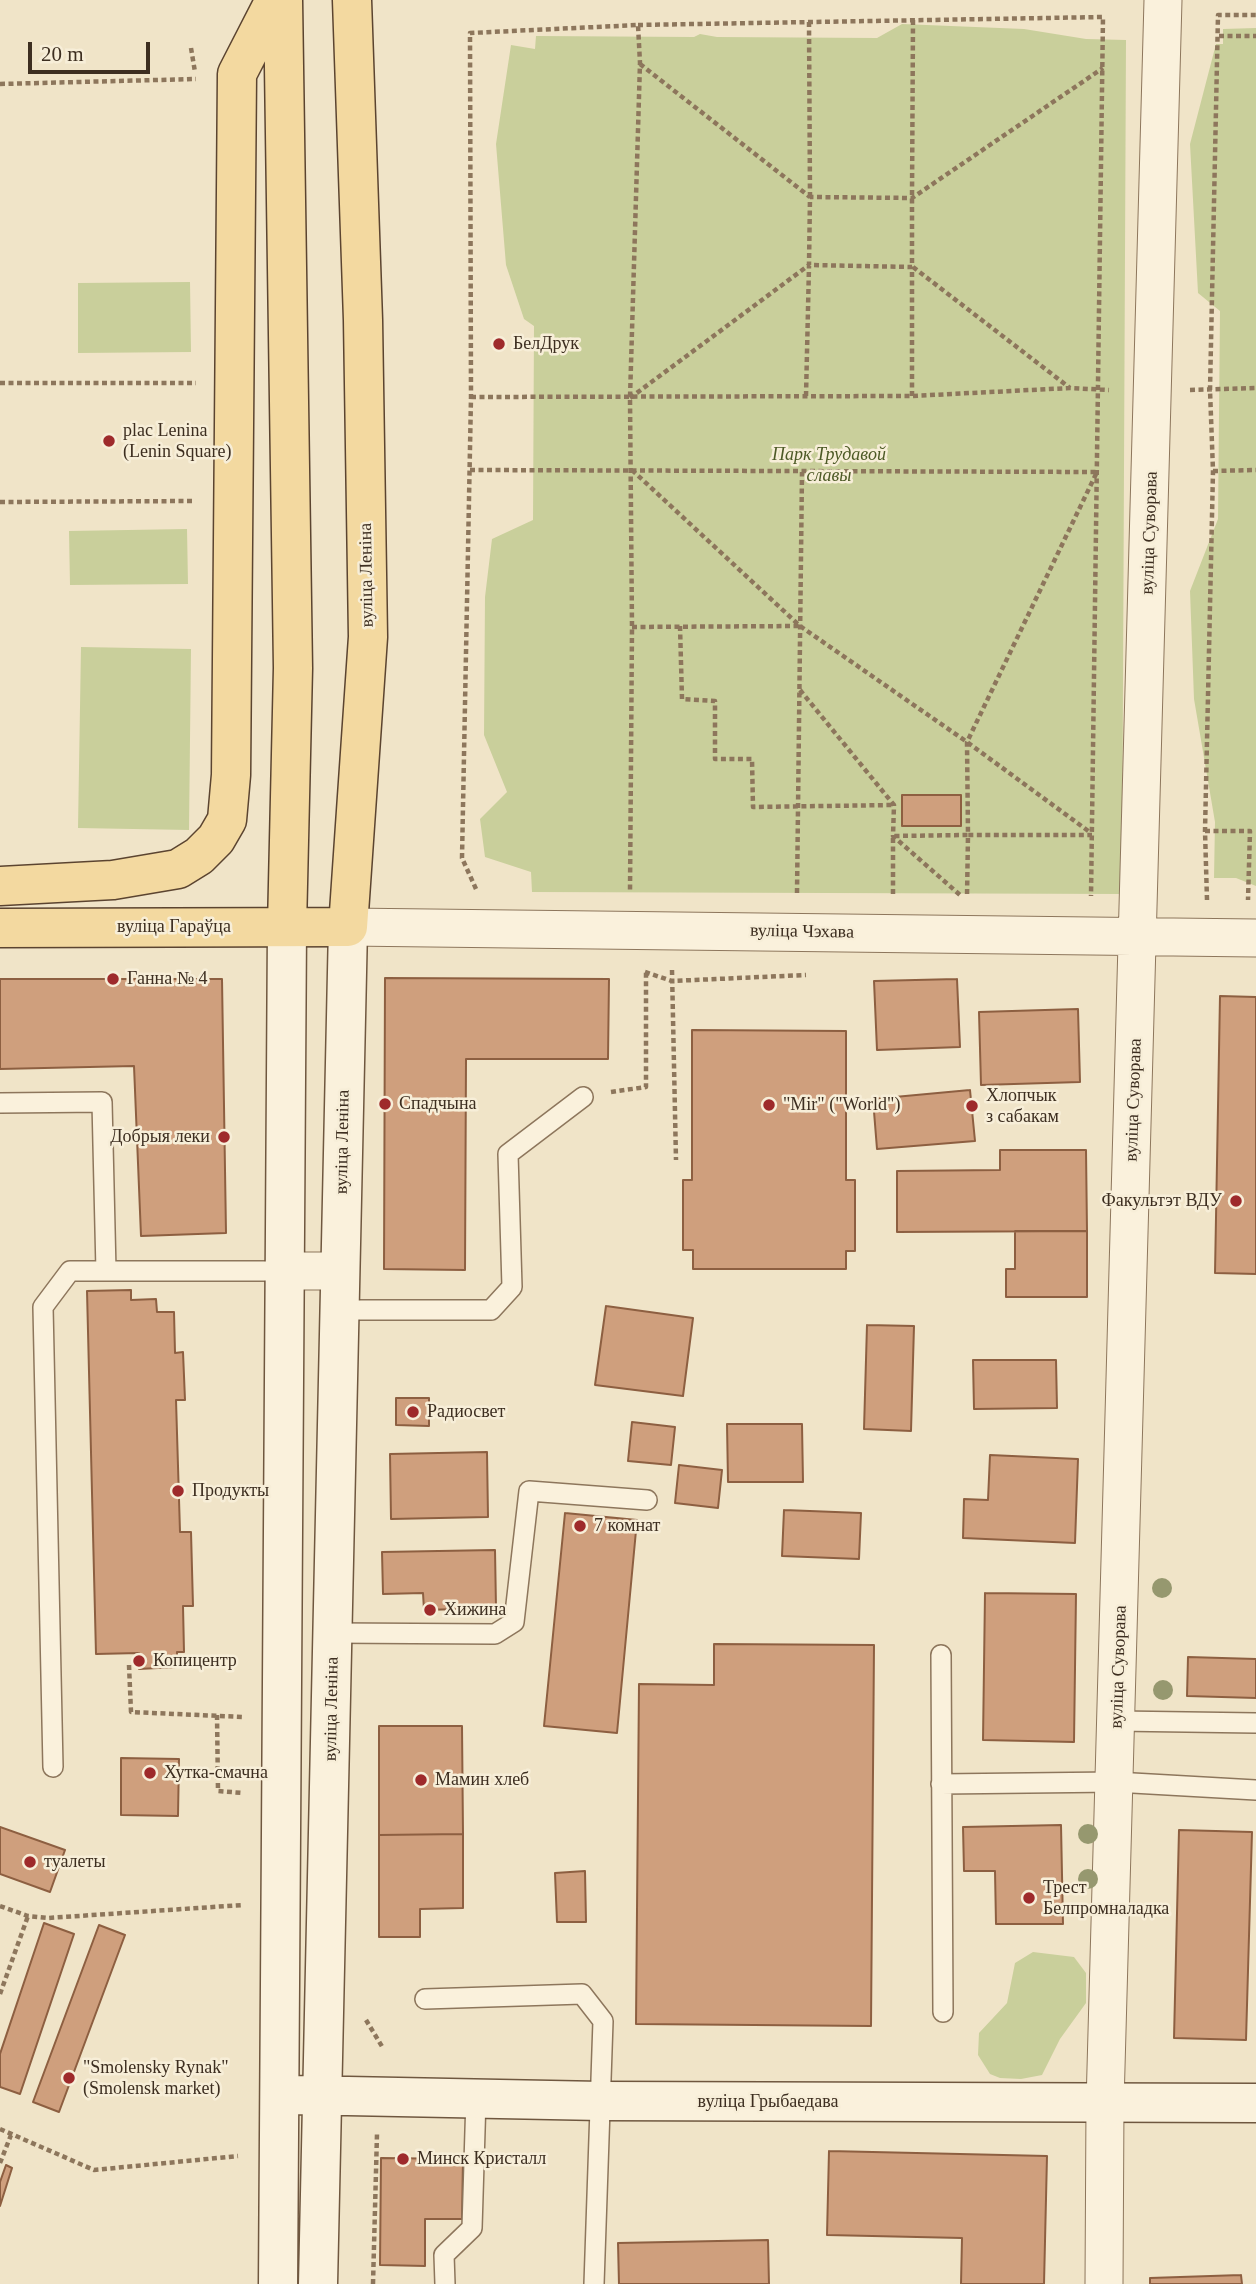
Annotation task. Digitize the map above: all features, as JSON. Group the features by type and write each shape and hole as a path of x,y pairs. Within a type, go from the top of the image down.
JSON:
{"main road":[{"path":"0,886 113,880 178,869 199,856 216,839 227,820 231,775 237,74 275,0"},
{"path":"278,2284 287,927 293,668 283,0"},
{"name":"вуліца Леніна","path":"318,2284 348,927 368,637 363,320 352,0"},
{"name":"вуліца Гараўца","path":"0,928 348,927"},
{"name":"вуліца Грыбаедава","path":"281,2095 601,2101 1256,2103"}],"street":[{"name":"вуліца Суворава","path":"1104,2284 1105,2104 1163,0"},
{"name":"вуліца Чэхава","path":"348,927 1206,937 1252,923"},
{"path":"285,1271 340,1271"}],"lane":[{"path":"340,1310 491,1310 512,1287 508,1154 583,1097"},
{"path":"0,1103 102,1102 106,1271"},
{"path":"52,1768 43,1307 71,1271 285,1271"},
{"path":"332,1633 495,1634 514,1622 529,1491 647,1500"},
{"path":"941,1655 943,2012"},
{"path":"1117,1721 1256,1723"},
{"path":"941,1784 1115,1782 1256,1790"},
{"path":"425,1999 582,1994 603,2021 594,2284"},
{"path":"445,2284 444,2255 472,2228 476,2098"}],"path":[{"path":"1206,937 1205,831 1213,471 1210,390 1218,15 1256,15"},
{"path":"481,901 462,858 471,397 470,33 638,24 1103,17 1091,936"},
{"path":"912,396 913,20"},
{"path":"806,396 810,197 809,22"},
{"path":"630,900 630,398 640,63 638,24"},
{"path":"1219,36 1256,36"},
{"path":"640,63 810,197 912,198 1103,68"},
{"path":"0,84 196,79"},
{"path":"630,398 809,265 912,267 1070,388"},
{"path":"0,383 197,383"},
{"path":"471,397 912,396 1070,388 1109,390"},
{"path":"1183,390 1256,388"},
{"path":"632,469 800,626 967,742 1092,835"},
{"path":"470,470 1097,472"},
{"path":"1213,471 1255,470"},
{"path":"797,901 802,472"},
{"path":"893,835 967,902 967,742 1097,472"},
{"path":"0,502 198,501"},
{"path":"680,626 682,699 715,701 715,759 752,759 753,807 894,805"},
{"path":"632,627 800,626"},
{"path":"800,689 894,805 893,902"},
{"path":"1205,831 1250,831 1252,923"},
{"path":"893,835 1092,835"},
{"path":"672,931 676,1160"},
{"path":"583,1097 646,1087 646,972"},
{"path":"129,1665 131,1712 254,1717"},
{"path":"217,1715 218,1791 244,1794"},
{"path":"0,1906 28,1916 48,1918 248,1905"},
{"path":"0,1994 28,1916"},
{"path":"366,2008 366,2021 383,2048"},
{"path":"0,2129 94,2170 221,2159 248,2154"},
{"path":"373,2284 377,2132"},
{"path":"0,2163 11,2134"}],"green space":[{"name":"Парк Трудавой славы","path":"902,24 1024,29 1086,39 1126,40 1122,894 532,892 531,872 485,857 480,819 507,792 484,735 485,597 492,539 533,520 534,326 524,319 506,265 496,144 511,45 535,49 536,36 694,37 700,34 717,37 877,38"},
{"path":"1256,28 1256,886 1236,878 1214,878 1215,822 1194,699 1190,591 1218,519 1220,311 1198,293 1190,144 1216,44 1223,44 1223,29"},
{"path":"190,282 191,352 78,353 78,283"},
{"path":"187,529 188,584 70,585 69,531"},
{"path":"81,647 191,649 189,830 78,828"},
{"path":"1033,1952 1074,1957 1086,1973 1086,2003 1060,2039 1042,2075 1021,2079 1000,2078 990,2074 978,2055 979,2033 1007,2003 1015,1963"}],"building":[{"path":"902,795 961,795 961,826 902,826"},
{"path":"385,978 609,979 608,1059 466,1059 465,1270 384,1269"},
{"path":"0,979 222,979 226,1233 141,1236 134,1066 0,1069"},
{"path":"957,979 960,1047 877,1050 874,981"},
{"name":"Факультэт ВДУ","path":"1220,996 1256,997 1256,1274 1215,1273"},
{"path":"1078,1009 1080,1082 981,1085 979,1012"},
{"name":"\"Mir\" (\"World\")","path":"692,1030 846,1031 846,1180 855,1180 855,1251 846,1251 846,1269 693,1269 693,1250 683,1250 683,1180 692,1180"},
{"path":"970,1090 975,1141 877,1149 873,1099"},
{"path":"1000,1150 1086,1150 1087,1231 897,1232 897,1171 1000,1170"},
{"path":"1015,1231 1087,1231 1087,1297 1006,1297 1006,1269 1015,1269"},
{"path":"131,1290 131,1300 156,1299 157,1312 174,1312 175,1353 183,1352 185,1400 176,1400 180,1532 191,1532 193,1606 183,1606 184,1652 177,1652 177,1667 139,1669 139,1653 96,1654 87,1291"},
{"path":"606,1306 693,1318 683,1396 595,1385"},
{"path":"867,1325 914,1326 911,1431 864,1429"},
{"path":"973,1360 1056,1360 1057,1408 974,1409"},
{"name":"Радиосвет","path":"396,1398 429,1398 429,1426 396,1425"},
{"path":"632,1422 675,1427 671,1465 628,1461"},
{"path":"727,1424 802,1424 803,1482 728,1482"},
{"path":"487,1452 488,1517 391,1519 390,1454"},
{"path":"990,1455 1078,1459 1075,1543 963,1538 964,1499 988,1500"},
{"path":"679,1465 722,1470 718,1508 675,1503"},
{"path":"784,1510 861,1513 859,1559 782,1556"},
{"path":"565,1513 637,1520 617,1733 544,1726"},
{"path":"495,1550 496,1608 424,1610 423,1593 383,1594 382,1552"},
{"path":"985,1593 1076,1594 1074,1742 983,1740"},
{"path":"714,1644 874,1645 871,2026 636,2024 639,1684 714,1685"},
{"path":"1188,1657 1256,1659 1256,1698 1187,1696"},
{"name":"Мамин хлеб","path":"379,1726 462,1726 463,1834 379,1835"},
{"name":"Хутка-смачна","path":"121,1758 179,1759 178,1816 121,1815"},
{"name":"Трест Белпромналадка","path":"1061,1825 1063,1924 996,1924 995,1871 964,1871 963,1827"},
{"name":"туалеты","path":"0,1827 65,1850 50,1892 0,1874"},
{"path":"1179,1830 1252,1832 1246,2040 1174,2038"},
{"path":"463,1834 463,1908 420,1909 420,1937 379,1937 379,1835"},
{"path":"585,1871 586,1922 557,1922 555,1873"},
{"path":"44,1923 74,1934 20,2094 0,2087 0,2054"},
{"path":"99,1925 125,1935 59,2112 33,2102"},
{"path":"829,2151 1047,2156 1044,2284 961,2284 962,2238 827,2235"},
{"path":"381,2158 463,2159 462,2219 425,2219 425,2266 380,2265"},
{"path":"6,2165 12,2168 0,2206 0,2182"},
{"path":"768,2240 769,2284 619,2284 618,2243"},
{"path":"1241,2275 1242,2284 1150,2284 1150,2278"}],"place":[{"name":"БелДрук","path":"499,344"},
{"name":"plac Lenina (Lenin Square)","path":"109,441"},
{"name":"Ганна № 4","path":"113,979"},
{"name":"Спадчына","path":"385,1104"},
{"name":"\"Mir\" (\"World\")","path":"769,1105"},
{"name":"Хлопчык з сабакам","path":"972,1106"},
{"name":"Добрыя леки","path":"224,1137"},
{"name":"Факультэт ВДУ","path":"1236,1201"},
{"name":"Радиосвет","path":"413,1412"},
{"name":"Продукты","path":"178,1491"},
{"name":"7 комнат","path":"580,1526"},
{"name":"Хижина","path":"430,1610"},
{"name":"Копицентр","path":"139,1661"},
{"name":"Хутка-смачна","path":"150,1773"},
{"name":"Мамин хлеб","path":"421,1780"},
{"name":"туалеты","path":"30,1862"},
{"name":"Трест Белпромналадка","path":"1029,1898"},
{"name":"\"Smolensky Rynak\" (Smolensk market)","path":"69,2078"},
{"name":"Минск Кристалл","path":"403,2159"}]}
